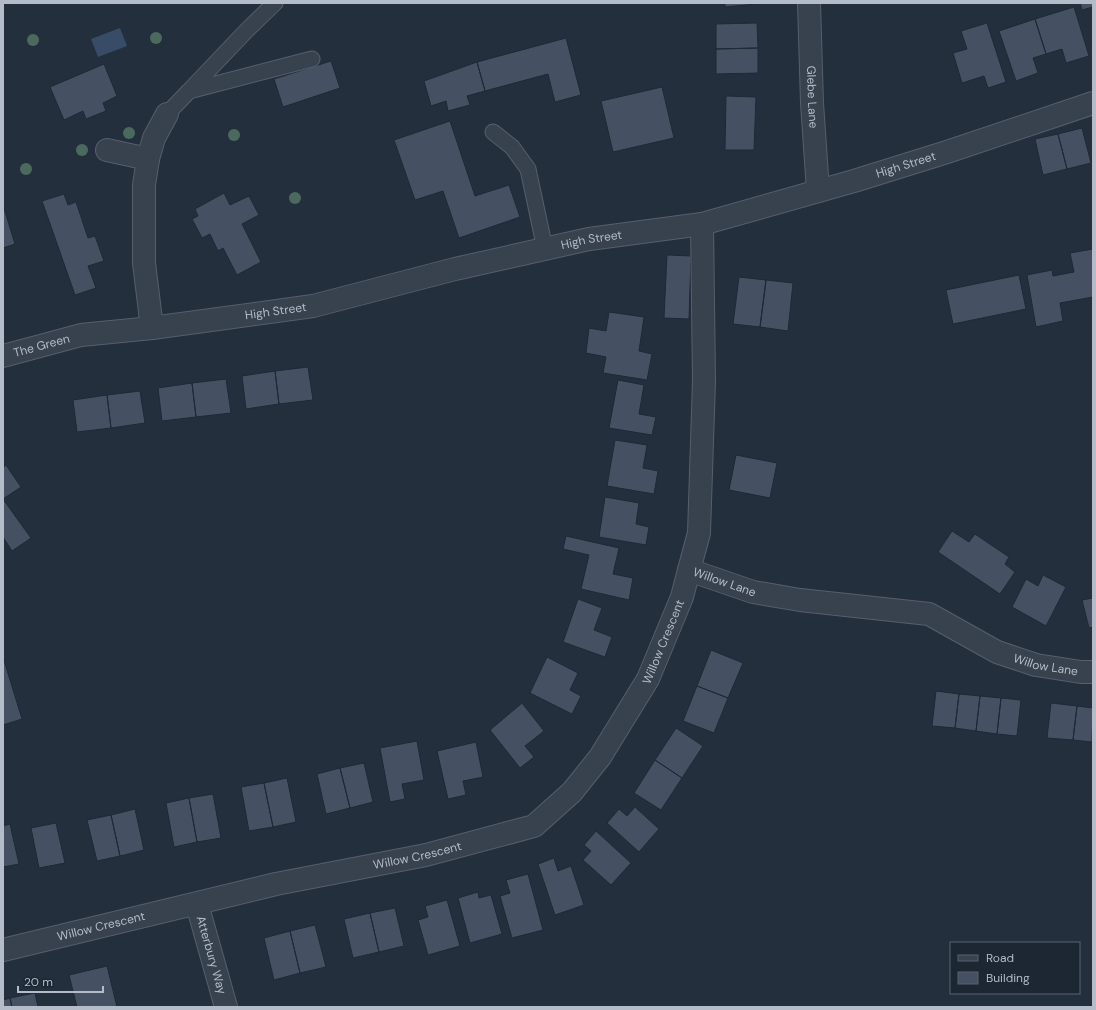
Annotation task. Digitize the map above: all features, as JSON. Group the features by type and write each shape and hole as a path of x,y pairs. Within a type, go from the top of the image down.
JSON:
{"street":[{"name":"Glebe Lane","path":"809,3 812,102 818,191"},
{"name":"High Street","path":"81,335 152,328 313,306 455,269 589,239 702,224 854,181 1093,103"},
{"path":"152,328 144,262 144,185 148,159 154,138 167,114"},
{"path":"107,150 148,159"},
{"name":"Willow Lane","path":"702,224 704,381 699,532 689,570 753,592 800,600 929,614 998,652 1036,665 1081,672 1093,672"},
{"name":"The Green","path":"3,356 81,335"},
{"name":"Willow Crescent","path":"3,950 276,884 426,855 534,826 572,792 600,757 648,680 682,597 689,570"},
{"name":"Atterbury Way","path":"197,904 226,1007"}],"lane":[{"path":"167,114 247,30 275,3"},
{"path":"189,91 312,59"},
{"path":"493,132 512,147 528,169 545,249"}],"water":[{"path":"120,28 127,46 98,57 91,39"}],"building":[{"path":"725,3 756,3 756,4 725,7"},
{"path":"1080,3 1093,3 1093,7 1082,10"},
{"path":"1074,7 1089,56 1066,63 1062,49 1046,54 1035,19"},
{"path":"1035,19 1046,54 1033,58 1038,73 1016,81 999,31"},
{"path":"757,23 758,48 716,49 716,24"},
{"path":"987,23 1006,82 988,88 984,76 962,83 953,53 967,49 961,31"},
{"path":"566,38 581,95 555,102 548,74 485,91 477,62"},
{"path":"758,48 758,73 716,74 716,49"},
{"path":"331,61 340,88 283,107 274,79"},
{"path":"477,62 485,91 467,96 470,105 448,111 446,101 431,106 424,81"},
{"path":"104,64 117,96 103,103 106,111 86,119 83,111 64,120 50,87"},
{"path":"662,87 674,138 613,152 601,101"},
{"path":"726,96 756,97 754,150 725,150"},
{"path":"450,121 475,196 509,185 520,217 459,238 443,191 415,200 394,140"},
{"path":"1082,128 1091,163 1067,169 1058,134"},
{"path":"1058,134 1067,169 1043,175 1035,139"},
{"path":"224,193 230,205 249,196 259,215 242,224 261,262 237,275 223,248 218,251 210,234 202,238 192,219 198,216 195,209"},
{"path":"64,194 68,205 76,202 88,238 95,236 104,261 88,266 96,288 75,295 42,201"},
{"path":"3,205 15,244 3,248"},
{"path":"1093,249 1093,297 1060,303 1063,321 1036,327 1027,275 1052,270 1053,276 1074,272 1070,253"},
{"path":"667,255 691,256 689,319 664,318"},
{"path":"1019,275 1026,309 953,324 946,290"},
{"path":"739,277 766,280 760,327 733,324"},
{"path":"766,280 793,283 788,331 760,327"},
{"path":"609,312 644,317 639,351 652,354 647,380 603,373 606,357 586,353 589,328 606,331"},
{"path":"308,367 313,400 279,404 275,371"},
{"path":"275,371 279,404 246,409 242,376"},
{"path":"226,379 231,413 196,417 192,383"},
{"path":"618,380 644,385 639,414 656,417 652,435 609,428"},
{"path":"192,383 196,417 162,421 158,388"},
{"path":"140,391 145,423 111,428 107,395"},
{"path":"107,395 111,428 77,432 73,400"},
{"path":"615,440 647,445 643,468 658,471 654,494 607,486"},
{"path":"736,455 777,463 770,498 729,490"},
{"path":"6,465 21,487 3,499 3,468"},
{"path":"605,497 639,503 636,524 649,527 646,545 599,537"},
{"path":"3,499 31,538 12,551 3,537"},
{"path":"952,531 969,542 975,534 1009,557 1005,564 1015,572 1000,594 938,552"},
{"path":"566,536 619,548 613,574 633,578 629,600 581,589 589,555 563,549"},
{"path":"1043,575 1066,587 1046,626 1012,607 1026,579 1038,586"},
{"path":"1093,598 1093,627 1089,628 1082,600"},
{"path":"578,599 602,608 594,630 612,637 605,657 563,642"},
{"path":"711,650 743,663 728,698 697,686"},
{"path":"3,657 22,719 3,725"},
{"path":"547,657 578,673 570,690 581,696 572,714 530,693"},
{"path":"697,686 728,698 714,733 683,721"},
{"path":"936,691 959,694 955,728 932,726"},
{"path":"959,694 980,696 976,731 955,728"},
{"path":"980,696 1001,698 997,734 976,731"},
{"path":"1001,698 1021,700 1017,736 997,734"},
{"path":"522,703 544,731 525,746 534,757 520,768 490,730"},
{"path":"1051,703 1077,706 1073,740 1047,738"},
{"path":"1077,706 1093,708 1092,742 1073,740"},
{"path":"676,728 703,746 682,778 655,760"},
{"path":"417,741 424,780 402,784 405,799 390,802 380,748"},
{"path":"476,742 483,777 463,781 466,795 448,799 437,751"},
{"path":"655,760 682,778 661,810 634,793"},
{"path":"364,763 373,802 350,808 340,768"},
{"path":"340,768 350,808 326,814 317,774"},
{"path":"287,778 296,822 273,827 264,783"},
{"path":"264,783 273,827 249,831 241,787"},
{"path":"213,794 221,838 197,842 189,798"},
{"path":"189,798 197,842 174,847 166,803"},
{"path":"635,807 659,829 639,852 607,823 619,809 627,816"},
{"path":"135,809 144,850 120,856 111,815"},
{"path":"111,815 120,856 97,861 87,820"},
{"path":"56,823 65,863 39,868 31,828"},
{"path":"10,824 19,864 3,867 3,826"},
{"path":"596,831 631,863 611,885 583,860 591,851 584,845"},
{"path":"554,858 558,871 571,866 584,905 555,915 538,864"},
{"path":"528,874 543,930 512,938 500,896 510,893 506,880"},
{"path":"478,892 479,898 491,895 502,934 470,943 458,898"},
{"path":"447,900 460,946 428,955 418,920 428,917 425,906"},
{"path":"395,908 404,946 379,952 370,913"},
{"path":"370,913 379,952 353,958 344,919"},
{"path":"315,925 326,967 300,973 290,931"},
{"path":"290,931 300,973 274,980 264,938"},
{"path":"107,966 117,1007 77,1007 69,975"},
{"path":"35,993 38,1007 12,1007 10,998"},
{"path":"10,998 12,1007 3,1007 3,1000"}]}
